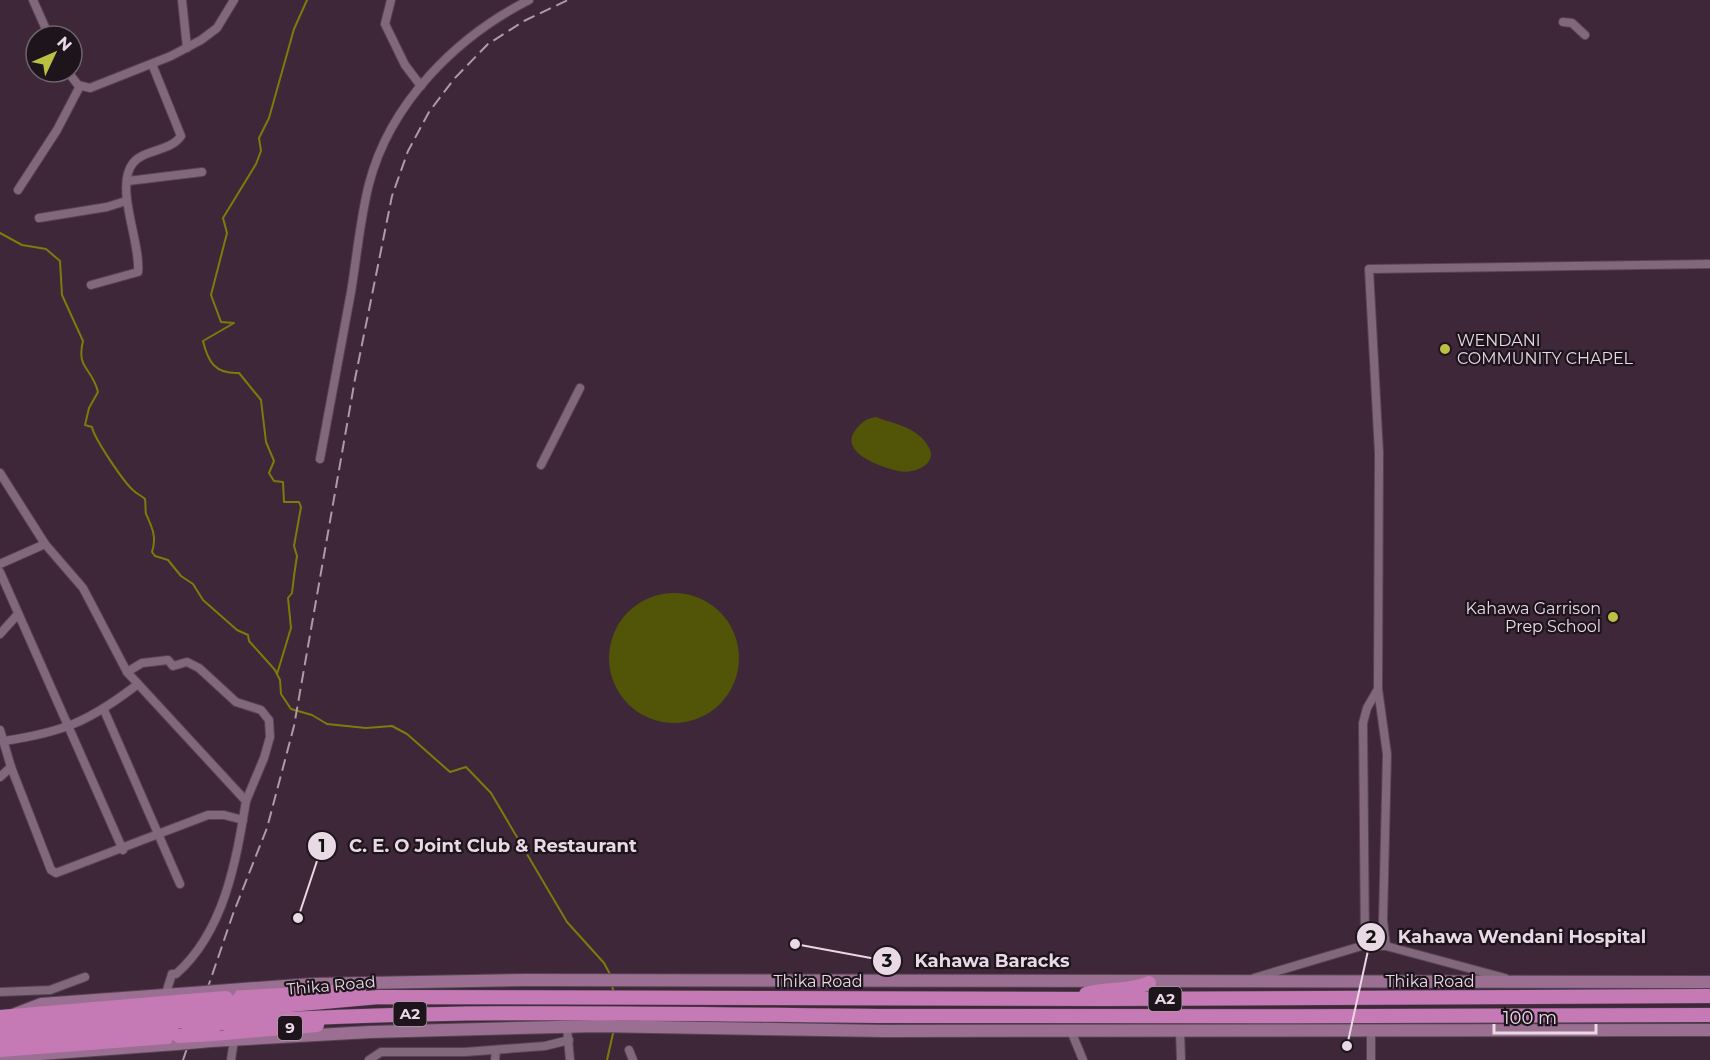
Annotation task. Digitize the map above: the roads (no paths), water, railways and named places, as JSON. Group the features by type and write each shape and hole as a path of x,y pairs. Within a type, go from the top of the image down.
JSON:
{"highway":[{"path":"1070,999 1103,989 1141,987 1149,983"},
{"name":"Thika Road","path":"0,1040 379,997 1070,999 1710,996"},
{"name":"Thika Road","path":"221,1016 366,1015 597,1020 620,1013 1112,1017 1710,1015"},
{"path":"0,1050 186,1019 221,1016"},
{"path":"5,1017 186,1019"},
{"name":"Thika Road","path":"0,1027 186,1019"}],"main road":[{"name":"Thika Road","path":"0,1057 186,1019 221,1016 312,984 615,980 1149,983 1710,982"},
{"name":"Thika Road","path":"5,1017 41,1004 165,996 186,1019"},
{"name":"Thika Road","path":"221,1016 234,1040 370,1032 568,1034 597,1020 620,1028 1071,1031 1710,1030"}],"street":[{"path":"33,0 44,24"},
{"path":"182,0 187,48"},
{"path":"18,190 57,130 80,86 96,87 187,48 217,28 234,0"},
{"path":"391,0 385,24 411,75 421,86"},
{"path":"320,459 369,182 394,124 421,86 469,37 529,0"},
{"path":"1563,22 1572,23 1586,34"},
{"path":"91,285 138,271 132,218 126,201 128,181 134,162 175,143 181,136 152,64"},
{"path":"128,181 202,172"},
{"path":"39,218 107,207 126,201"},
{"path":"1386,946 1383,920 1387,754 1378,689 1379,453 1369,269 1710,264"},
{"path":"541,465 580,388"},
{"path":"0,473 45,544 83,588 127,672 246,801"},
{"path":"0,564 45,544"},
{"path":"0,572 123,850"},
{"path":"0,634 18,614"},
{"path":"127,672 142,663 168,660 173,666 187,663 199,668 236,702 264,712 270,723 270,737 246,801 231,873 211,930 194,957 177,974 172,974 165,996"},
{"path":"4,741 41,735 70,727 104,710 138,684"},
{"path":"1365,945 1363,723 1367,708 1378,689"},
{"path":"104,710 180,884"},
{"path":"0,730 11,767 53,872 60,873 215,814 243,820"},
{"path":"0,777 11,767"},
{"path":"1239,982 1365,945 1386,946 1524,983"},
{"path":"0,992 50,990 85,976"},
{"path":"1071,1031 1083,1060"},
{"path":"1180,1031 1181,1060"},
{"path":"1371,1031 1371,1060"},
{"path":"369,1060 381,1052 426,1056 545,1046 568,1034 570,1060"},
{"path":"231,1060 234,1040"},
{"path":"495,1060 496,1050"},
{"path":"629,1050 633,1060"}],"waterway":[{"path":"277,674 291,628 288,598 292,593 297,556 294,546 301,507 299,502 284,502 283,482 274,481 269,473 274,461 266,442 261,400 239,373 218,369 210,361 203,341 234,323 221,322 211,295 227,233 223,218 256,164 261,151 259,138 269,118 294,29 307,0"},
{"path":"0,233 22,245 46,249 60,261 62,295 83,341 81,350 83,363 98,392 89,408 85,425 92,427 104,450 124,479 145,499 146,514 154,537 152,552 155,556 168,560 181,576 193,584 203,600 237,630 248,635 249,641 275,670 280,680 281,694 291,709 312,715 327,724 366,728 392,726 407,734 450,772 466,767 491,793 567,922 604,963 611,976"},
{"path":"612,984 613,991"},
{"path":"607,1060 614,1029"}],"railway":[{"path":"183,1060 233,914 267,828 294,726 355,379 392,196 408,151 429,112 454,79 488,44 524,21 568,0"}],"place":[{"name":"WENDANI COMMUNITY CHAPEL","path":"1445,349"},
{"name":"Kahawa Garrison Prep School","path":"1613,617"},
{"name":"C. E. O Joint Club & Restaurant","path":"298,918"},
{"name":"Kahawa Baracks","path":"795,944"},
{"name":"Kahawa Wendani Hospital","path":"1347,1046"}]}
